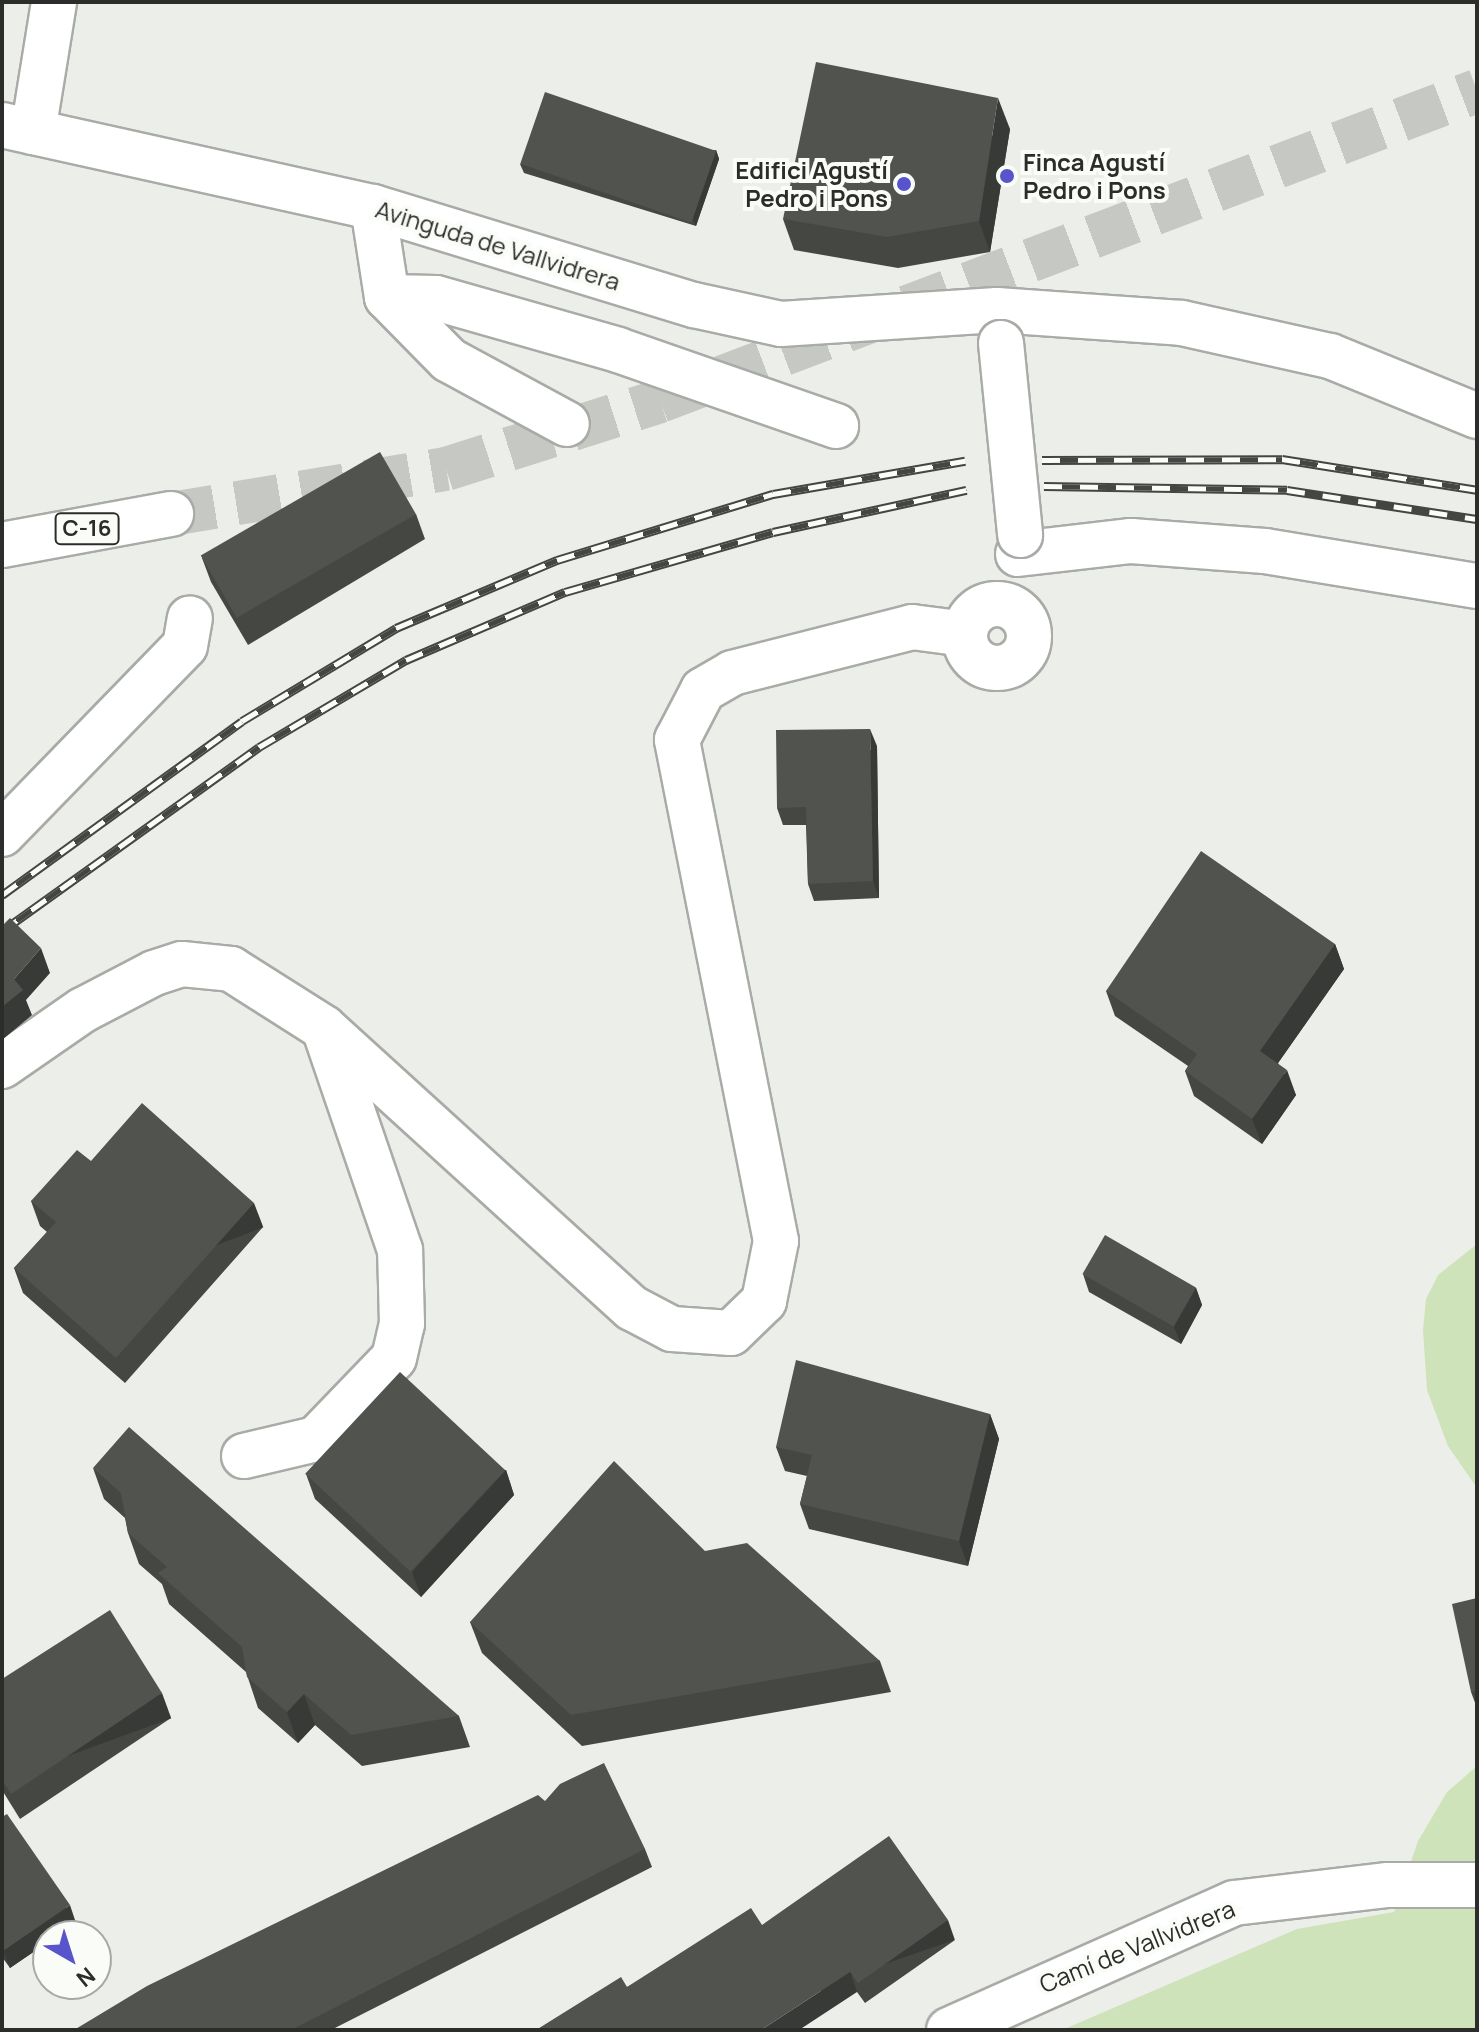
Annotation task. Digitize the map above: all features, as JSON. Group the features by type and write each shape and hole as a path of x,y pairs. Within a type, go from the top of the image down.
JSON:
{"main road":[{"path":"17,128 54,2"},
{"name":"Avinguda de Vallvidrera","path":"17,128 373,207 694,305 781,324 999,326 1182,323 1258,337 1330,356 1477,416"},
{"path":"373,207 387,297 449,360 567,424"},
{"path":"387,297 436,298 618,350 836,426"},
{"path":"999,326 1019,545 1004,605"},
{"name":"C-16","path":"2,545 171,514"},
{"path":"1019,545 1131,541 1265,551 1477,586"},
{"path":"1004,605 1025,620 1030,634 1014,663 981,666 969,656 965,634 975,612 1004,605"},
{"path":"2,834 185,646 190,618"},
{"path":"2,1066 113,992 182,964 231,969 324,1028 632,1308 672,1329 731,1333 748,1322 775,1272 776,1241 677,740 703,690 732,673 912,627 965,634"},
{"path":"244,1456 316,1439 394,1358 402,1324 400,1250 324,1028"},
{"name":"Camí de Vallvidrera","path":"949,2030 1234,1903 1388,1885 1477,1885"}],"green space":[{"path":"1477,1244 1477,1488 1448,1446 1427,1390 1423,1330 1426,1299 1438,1275"},
{"path":"1477,1766 1477,2030 1062,2030 1297,1929 1394,1912 1418,1841 1447,1792"}],"building":[{"name":"Edifici Agustí Pedro i Pons","path":"816,62 998,98 979,221 887,237 783,219"},
{"path":"545,92 716,151 691,223 520,164"},
{"path":"380,452 416,514 237,618 201,556"},
{"path":"870,729 873,881 808,884 806,807 777,808 776,730"},
{"path":"1201,851 1335,944 1260,1051 1287,1070 1252,1119 1185,1071 1197,1054 1106,991"},
{"path":"10,918 41,948 14,979 23,990 2,1007 2,926"},
{"path":"142,1103 254,1203 116,1358 14,1268 56,1222 31,1201 77,1150 91,1161"},
{"path":"1105,1235 1196,1288 1173,1326 1082,1274"},
{"path":"796,1360 990,1414 959,1541 800,1504 812,1455 776,1447"},
{"path":"400,1372 505,1470 411,1572 305,1474"},
{"path":"129,1427 459,1716 351,1735 304,1694 287,1712 247,1677 242,1647 158,1573 167,1567 128,1533 121,1493 93,1468"},
{"path":"614,1461 705,1551 747,1543 880,1661 571,1715 470,1622"},
{"path":"1477,1598 1477,1690 1471,1692 1452,1604"},
{"path":"110,1610 162,1693 11,1794 2,1780 2,1679"},
{"path":"604,1763 645,1849 291,2030 74,2030 147,1986 538,1795 545,1801 560,1784"},
{"path":"7,1814 70,1905 48,1920 32,1920 32,1931 3,1951 2,1949 2,1817"},
{"path":"889,1836 948,1920 858,1983 850,1972 761,2030 536,2030 621,1977 627,1987 751,1908 762,1925"}],"tunnel":[{"path":"171,514 446,469 660,401 1477,91"}],"railway":[{"path":"1042,460 1282,459 1477,490"},
{"path":"2,895 242,721 396,628 557,560 773,494 965,461"},
{"path":"1044,486 1287,490 1477,519"},
{"path":"2,931 259,747 406,660 565,592 773,532 966,490"}],"place":[{"name":"Finca Agustí Pedro i Pons","path":"1007,176"},
{"name":"Edifici Agustí Pedro i Pons","path":"904,184"}]}
